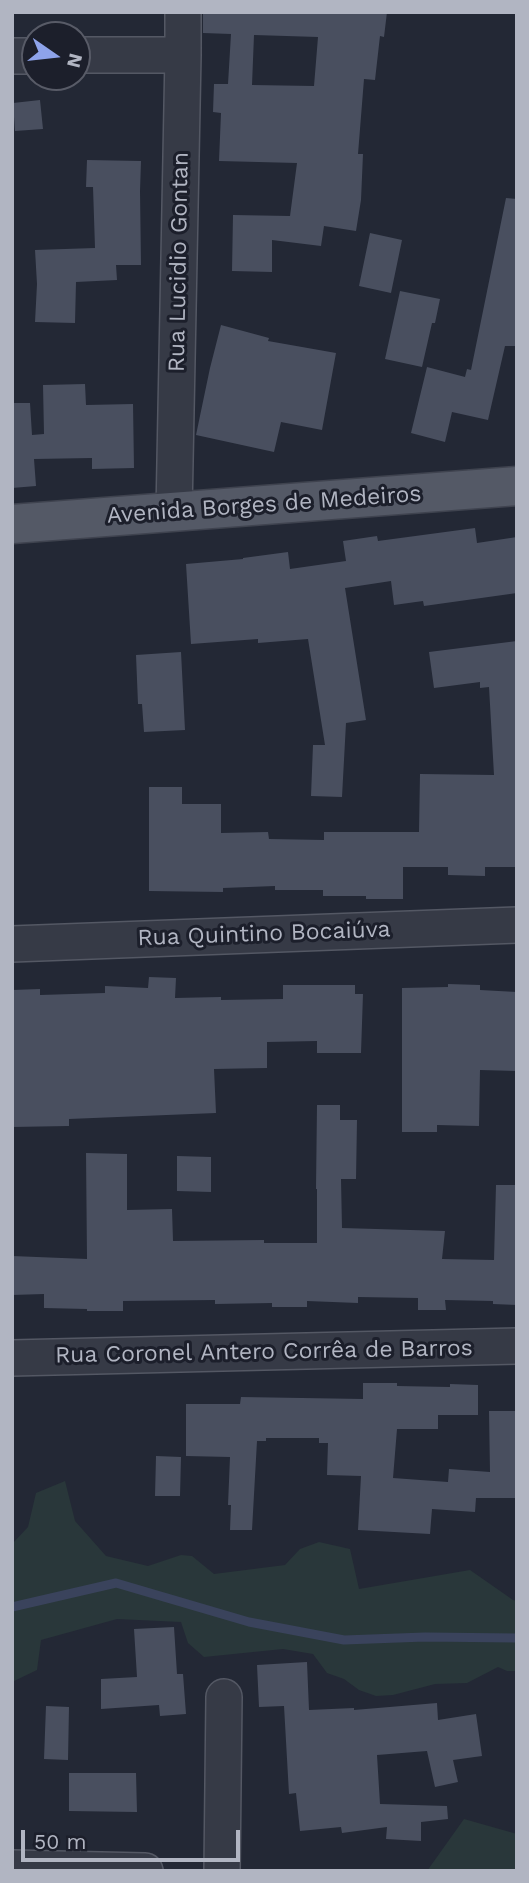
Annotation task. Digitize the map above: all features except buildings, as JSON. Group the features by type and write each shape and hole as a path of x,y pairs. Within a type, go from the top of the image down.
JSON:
{"main road":[{"name":"Avenida Borges de Medeiros","path":"12,524 517,486"}],"street":[{"name":"Rua Lucidio Gontan","path":"174,512 183,12"},
{"path":"91,55 183,55"},
{"name":"Rua Quintino Bocaiúva","path":"12,944 517,925"},
{"name":"Rua Coronel Antero Corrêa de Barros","path":"12,1358 517,1346"},
{"path":"222,1871 224,1697"},
{"path":"12,1868 145,1871"}],"shaded area":[{"path":"65,1481 75,1521 106,1556 148,1566 181,1555 192,1556 214,1574 285,1565 300,1549 319,1542 350,1549 359,1589 470,1570 517,1601 517,1671 498,1667 467,1683 435,1684 393,1695 376,1696 327,1673 313,1654 283,1649 204,1657 188,1643 181,1622 117,1619 41,1640 37,1670 12,1682 12,1544 28,1527 36,1493"},
{"path":"464,1819 517,1834 517,1871 427,1871"}],"waterway":[{"path":"12,1607 116,1583 249,1622 344,1640 517,1638"}]}
